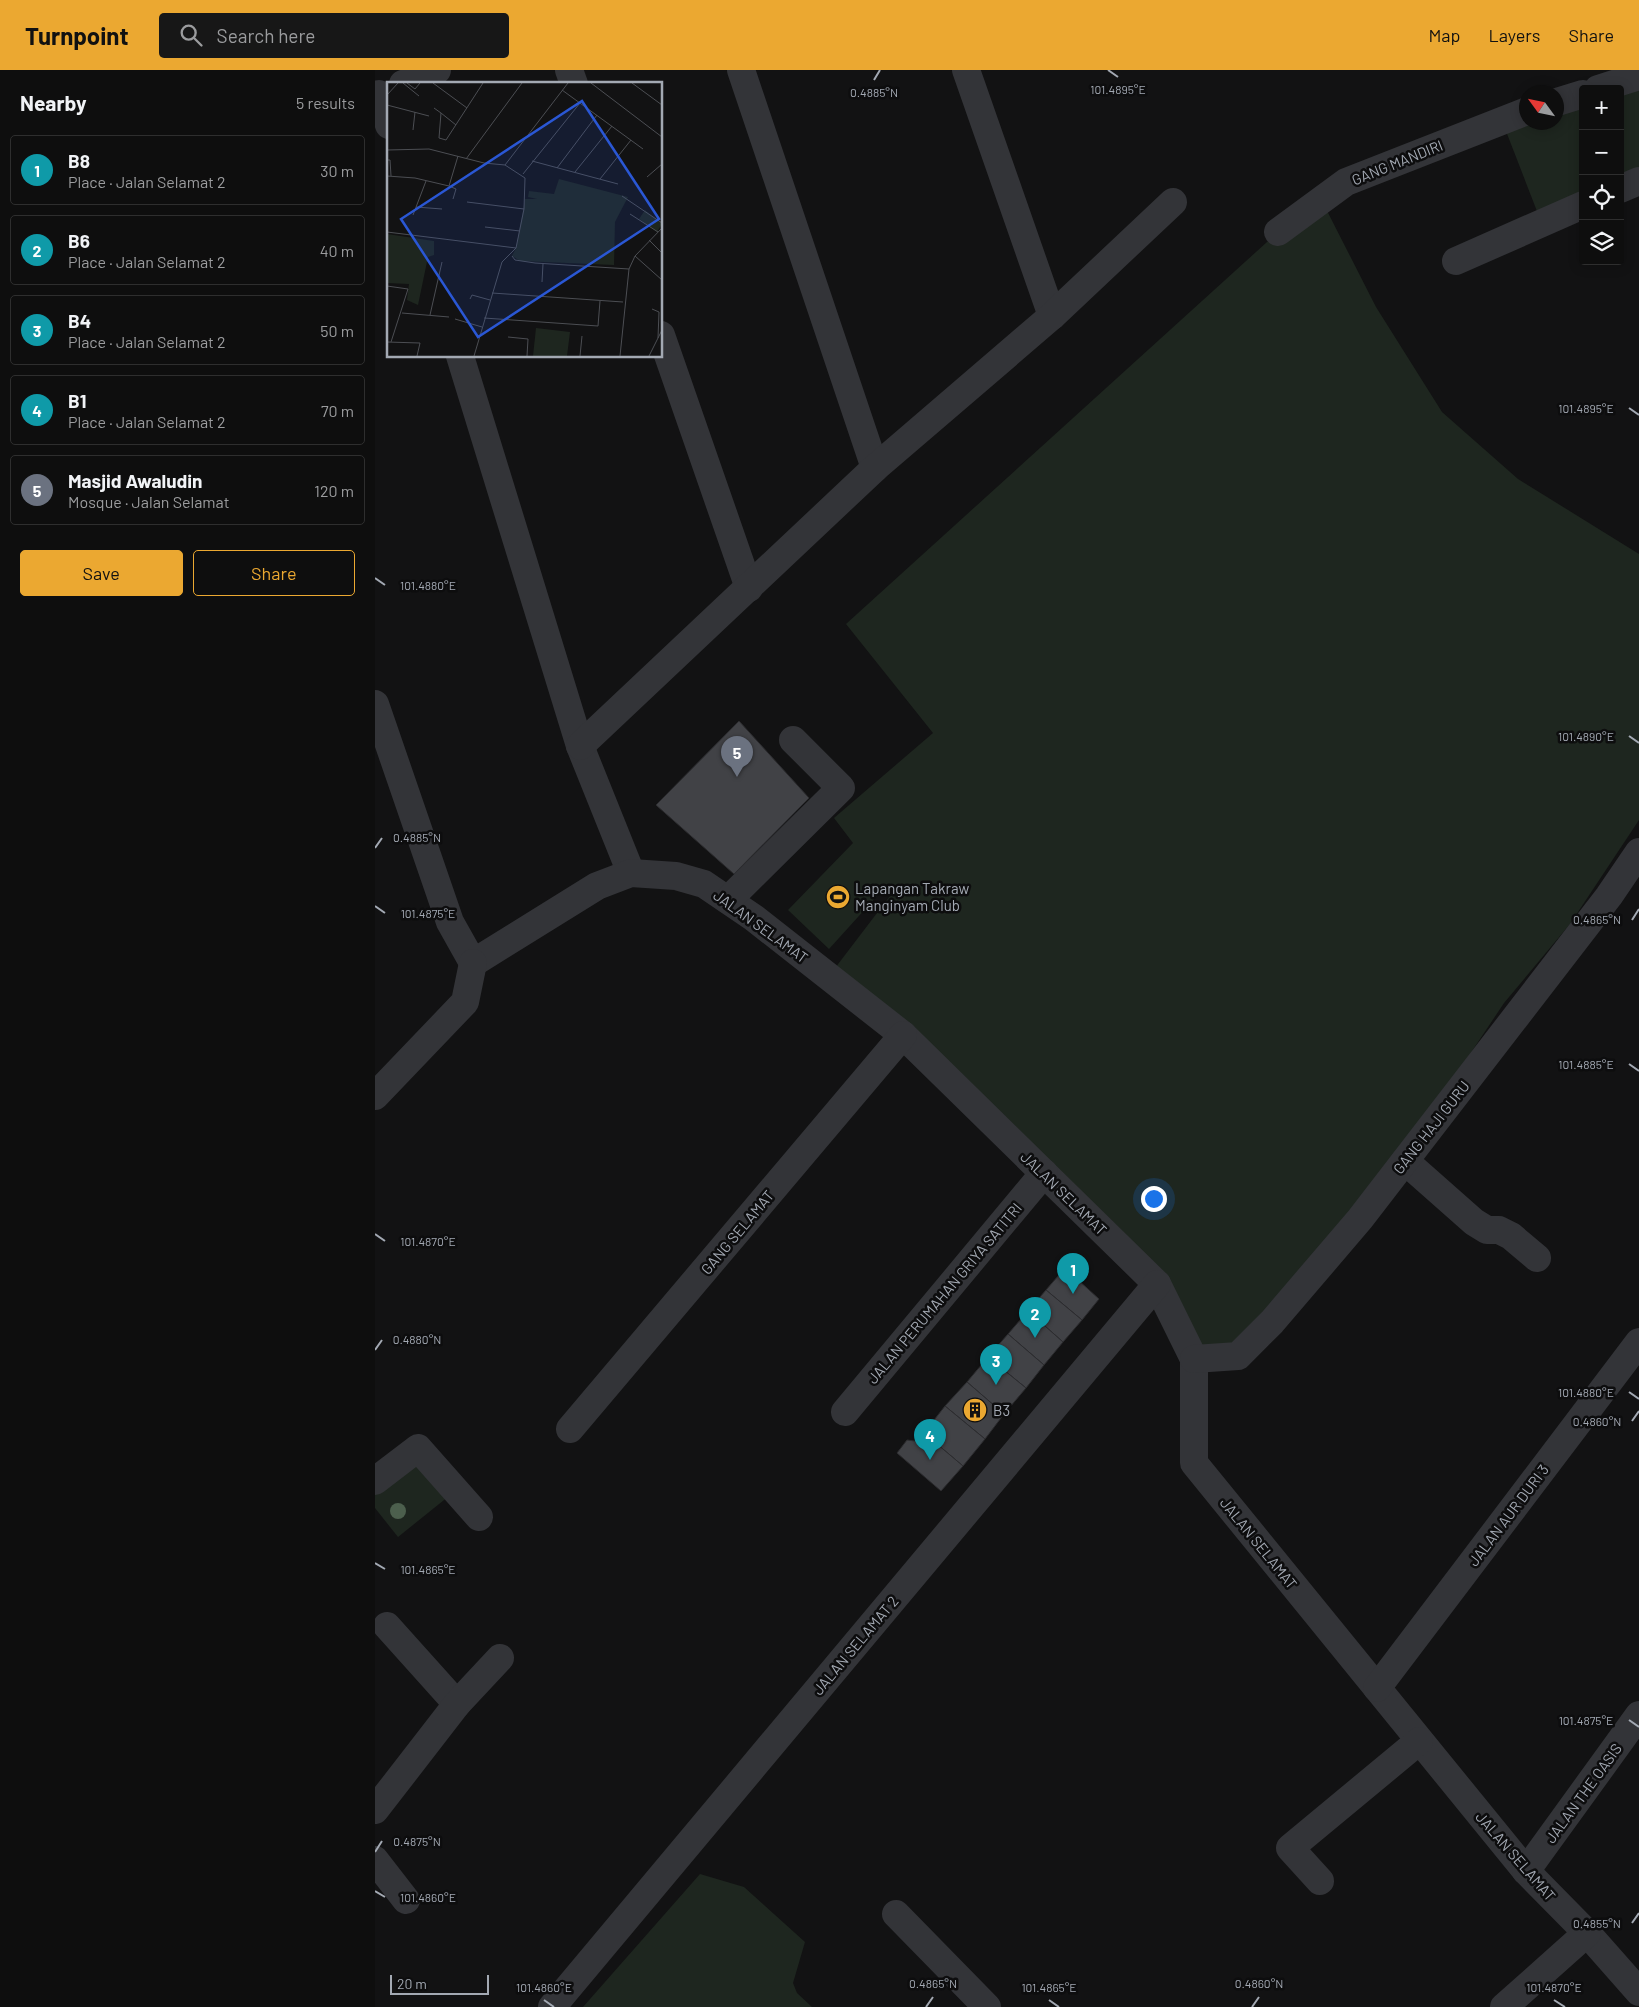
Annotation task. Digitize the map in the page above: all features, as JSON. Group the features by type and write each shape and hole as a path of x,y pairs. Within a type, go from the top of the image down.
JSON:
{"street":[{"path":"406,82 437,70"},
{"path":"569,70 573,82"},
{"path":"741,70 875,468"},
{"path":"966,70 1052,316"},
{"path":"1611,85 1639,76"},
{"path":"1564,100 1579,95"},
{"name":"GANG MANDIRI","path":"1278,232 1346,182 1519,114"},
{"path":"1624,187 1639,181"},
{"path":"580,746 875,468 1052,316 1173,202"},
{"path":"1456,261 1579,207"},
{"path":"663,341 749,588"},
{"path":"461,358 580,746 631,873"},
{"path":"375,704 450,922 473,963 465,1002 375,1096"},
{"path":"728,900 841,788 793,740"},
{"name":"GANG HAJI GURU","path":"1193,1359 1238,1356 1272,1322 1360,1219 1609,896 1639,852"},
{"name":"JALAN SELAMAT","path":"473,963 597,886 631,873 677,876 704,884 754,918 903,1035 1157,1284 1193,1359 1194,1463 1526,1871 1587,1933 1639,1992"},
{"name":"GANG SELAMAT","path":"570,1429 903,1035"},
{"path":"1405,1161 1474,1222 1487,1230 1499,1230 1511,1236 1537,1258"},
{"name":"JALAN PERUMAHAN GRIYA SATITRI","path":"845,1412 1044,1173"},
{"name":"JALAN SELAMAT 2","path":"553,2007 1157,1284"},
{"name":"JALAN AUR DURI 3","path":"1377,1688 1639,1342"},
{"path":"375,1481 418,1448 479,1517"},
{"path":"387,1626 457,1704"},
{"path":"375,1810 457,1704 500,1658"},
{"name":"JALAN THE OASIS","path":"1526,1871 1639,1715"},
{"path":"1320,1881 1290,1848 1419,1741"},
{"path":"375,1860 407,1900"},
{"path":"896,1914 987,2007"},
{"path":"1505,2007 1587,1933"}],"shaded area":[{"path":"1639,82 1639,177 1624,183 1624,130 1624,88"},
{"path":"1579,102 1579,203 1540,219 1504,126 1519,123 1519,130 1564,130 1564,107"},
{"path":"1321,199 1376,307 1442,412 1518,479 1639,554 1639,820 1570,924 1504,1003 1360,1219 1238,1356 1194,1359 1157,1284 829,976 893,892 887,885 829,949 788,910 853,843 834,818 933,733 846,624 1278,232"},
{"path":"410,1460 449,1496 398,1537 375,1508 375,1488"},
{"path":"700,1874 744,1887 805,1942 793,1983 797,1993 812,2007 583,2007"}],"building":[{"path":"739,721 809,798 734,874 656,805"},
{"path":"1065,1268 1099,1299 1082,1320 1046,1290"},
{"path":"1046,1290 1082,1320 1063,1342 1028,1311"},
{"path":"1028,1311 1063,1342 1044,1365 1008,1334"},
{"path":"1008,1334 1044,1365 1026,1388 988,1357"},
{"path":"988,1357 1026,1388 1004,1414 967,1382"},
{"name":"B3","path":"967,1382 1004,1414 985,1439 945,1406"},
{"path":"945,1406 985,1439 963,1466 924,1433"},
{"path":"924,1433 963,1466 941,1491 897,1453 907,1440 915,1441"}],"place":[{"name":"Masjid Awaludin","path":"737,777"},
{"name":"Lapangan Takraw Manginyam Club","path":"838,897"},
{"name":"B8","path":"1073,1294"},
{"name":"B6","path":"1035,1338"},
{"name":"B4","path":"996,1385"},
{"name":"B3","path":"975,1410"},
{"name":"B1","path":"930,1460"}]}
